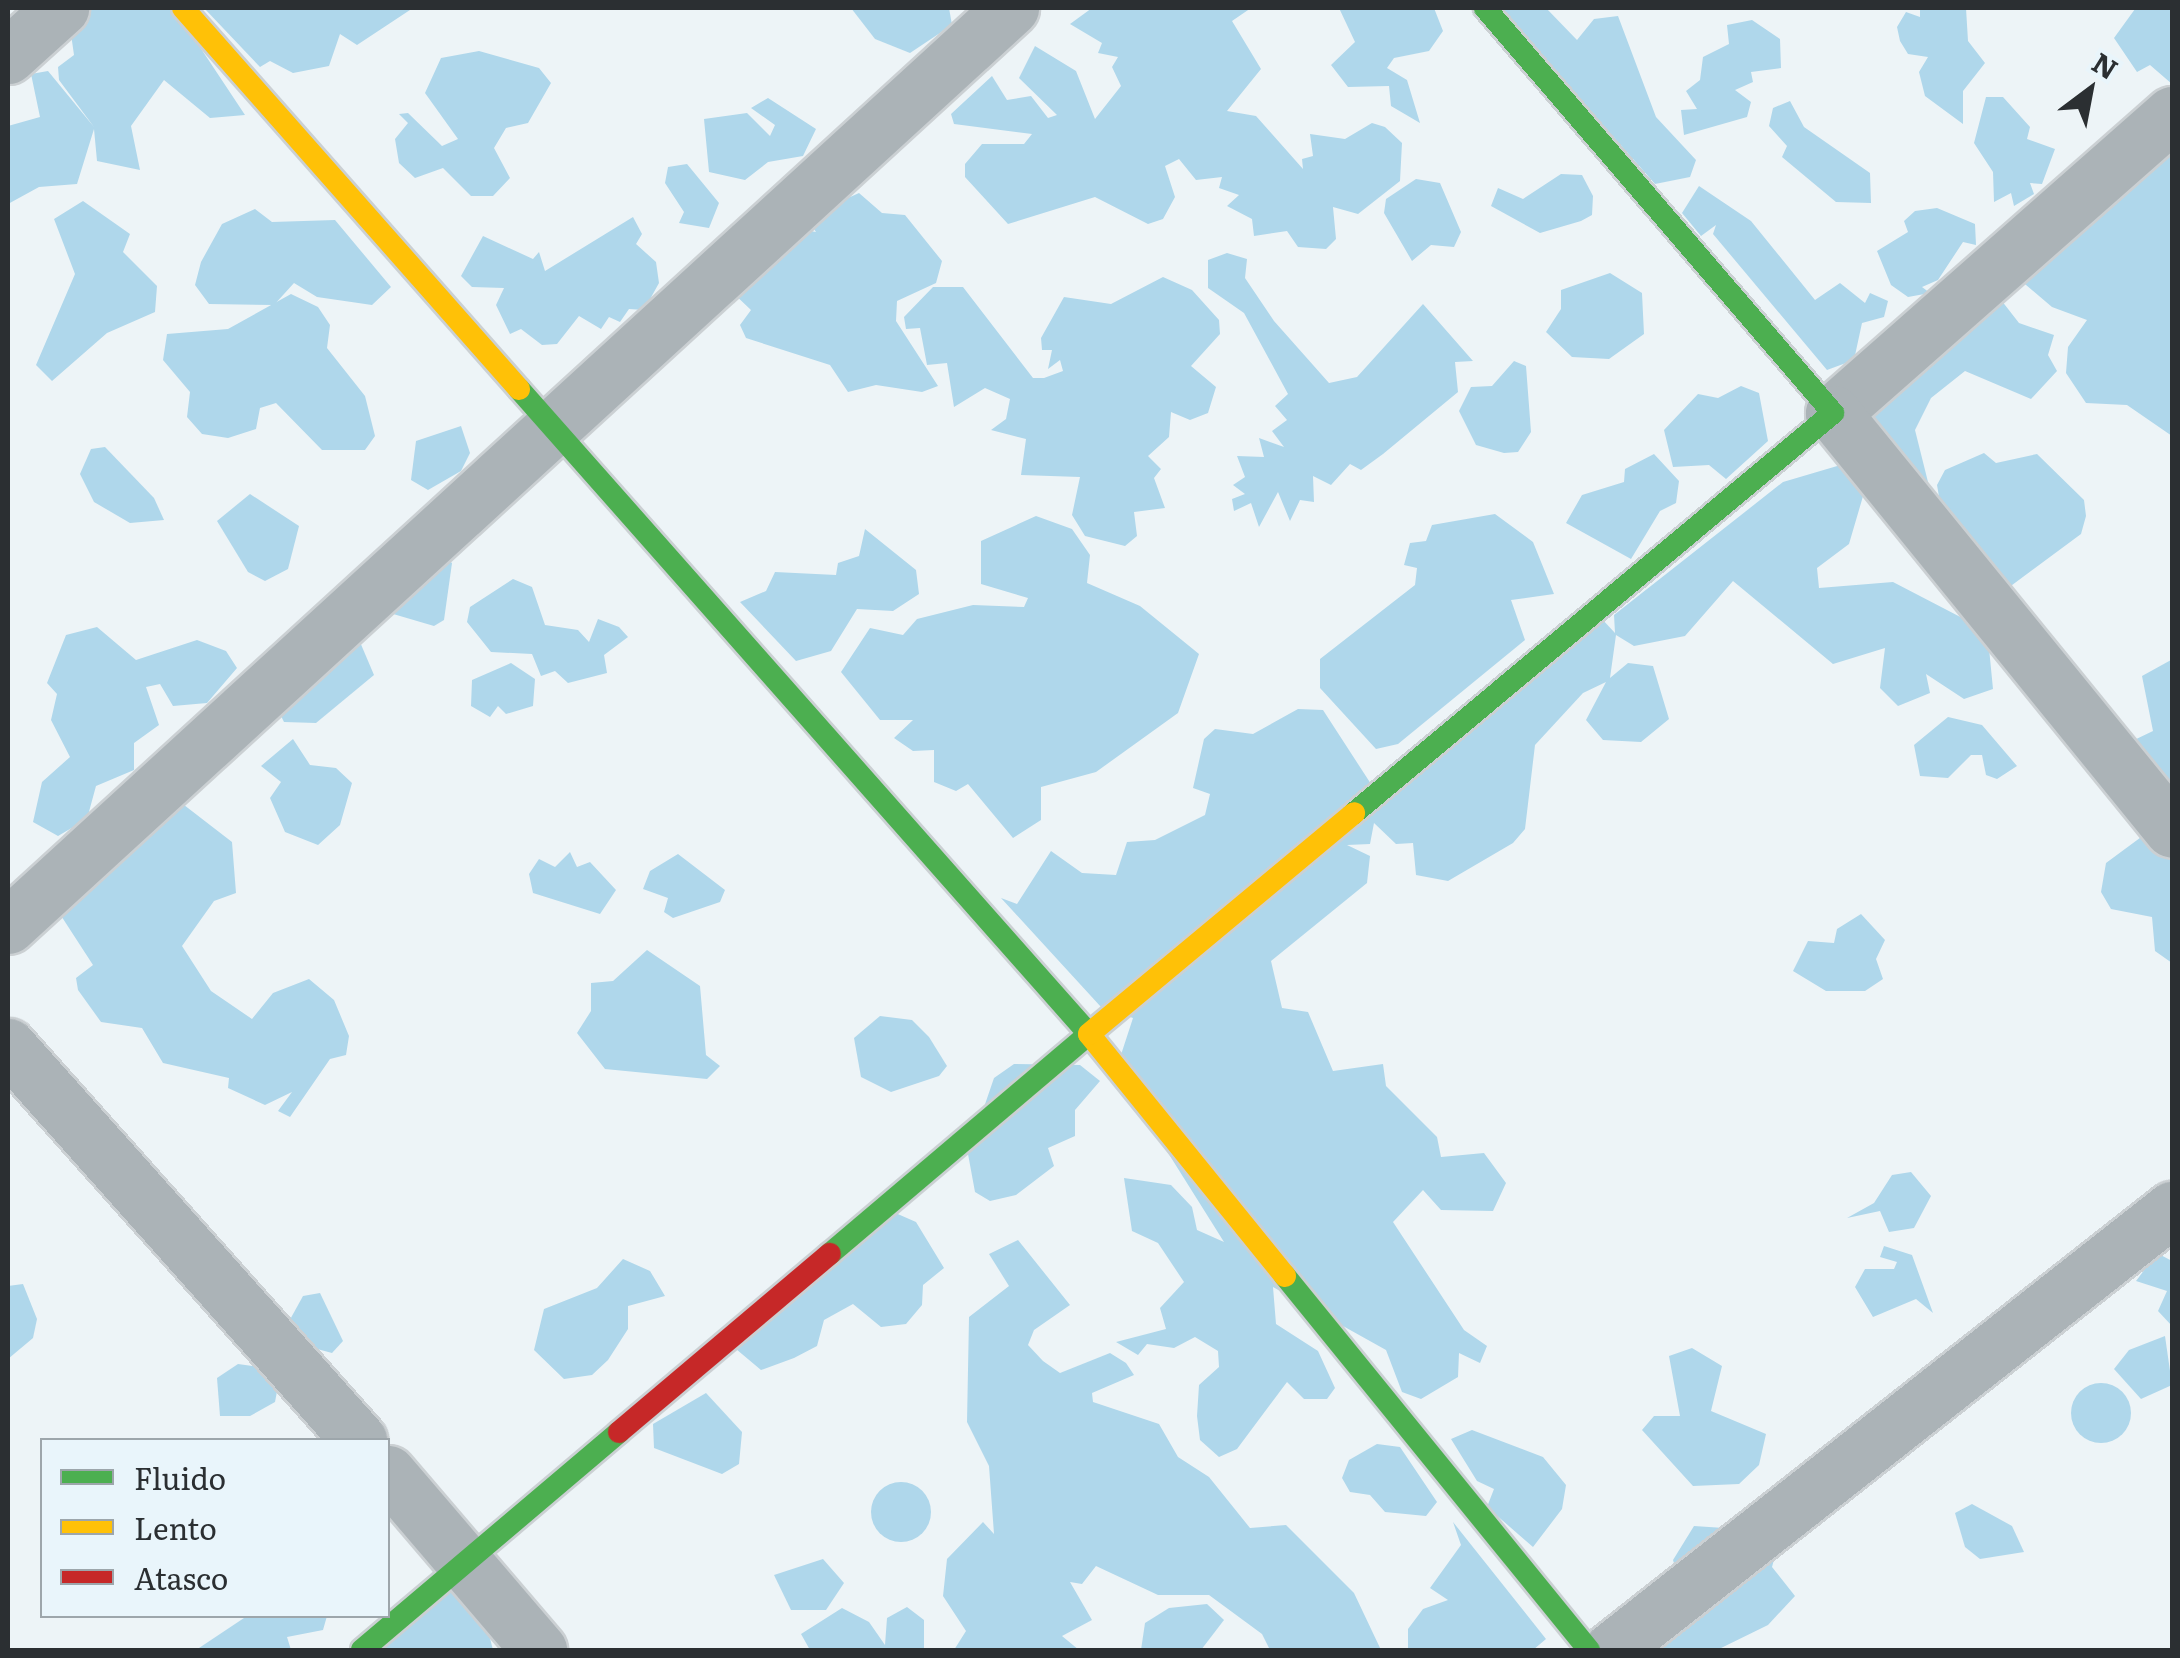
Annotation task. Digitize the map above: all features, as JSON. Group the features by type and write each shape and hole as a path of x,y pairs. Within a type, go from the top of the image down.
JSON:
{"street":[{"path":"8,56 61,8"},
{"path":"183,8 551,432 1088,1034 1589,1650"},
{"path":"8,926 1011,8"},
{"path":"1484,8 1833,413 2172,830"},
{"path":"362,1650 462,1559 632,1429 1088,1034 1833,413 2172,114"},
{"path":"8,1046 357,1438"},
{"path":"1611,1650 2172,1210"},
{"path":"390,1475 539,1650"}],"shaded area":[{"path":"50,8 174,8 245,115 210,118 164,80 131,126 140,170 97,161 94,129 77,184 39,187 8,204 8,126 40,117 31,74 48,71 94,127 59,80 58,67 74,55 71,34"},
{"path":"204,8 413,8 357,45 340,34 329,66 293,73 270,61 260,67"},
{"path":"851,8 949,8 952,25 910,53 875,39"},
{"path":"1092,8 1251,8 1232,21 1261,69 1227,111 1256,116 1303,169 1302,159 1313,156 1310,134 1345,139 1372,123 1385,127 1402,143 1400,181 1358,214 1333,207 1336,239 1326,249 1298,247 1287,231 1254,236 1252,219 1227,206 1239,195 1219,188 1222,177 1196,180 1179,159 1165,166 1175,197 1163,219 1148,224 1095,197 1008,224 965,177 965,164 982,144 1024,144 1032,134 954,124 951,114 992,76 1007,100 1031,96 1048,118 1057,115 1019,78 1035,46 1076,71 1095,119 1121,86 1112,67 1118,57 1098,53 1102,43 1070,24"},
{"path":"1339,8 1434,8 1443,31 1429,51 1394,58 1387,68 1407,80 1420,123 1391,106 1389,86 1348,87 1331,65 1355,42"},
{"path":"1500,8 1546,8 1577,40 1594,19 1618,16 1656,117 1696,160 1690,177 1655,184"},
{"path":"1920,8 1966,8 1968,41 1985,63 1963,91 1963,124 1925,96 1919,72 1928,57 1908,54 1900,41 1897,27 1906,12 1920,17"},
{"path":"2172,8 2172,84 2150,65 2137,72 2114,38 2135,9"},
{"path":"1752,20 1780,39 1781,68 1751,72 1753,82 1735,90 1751,102 1747,117 1684,135 1681,110 1697,109 1686,91 1700,80 1703,57 1729,44 1727,25"},
{"path":"479,51 539,68 551,83 528,123 506,128 494,148 510,178 493,196 471,196 443,168 415,178 399,163 395,139 408,123 399,114 408,113 442,146 458,139 425,93 441,58"},
{"path":"1986,97 2003,97 2030,127 2027,139 2055,149 2042,184 2030,183 2034,194 2014,206 2011,193 1994,202 1993,172 1974,143"},
{"path":"768,98 816,129 803,156 768,162 745,180 709,172 704,119 747,113 770,136 775,125 751,108"},
{"path":"1790,101 1804,127 1870,173 1871,203 1836,202 1782,157 1787,146 1769,126 1773,108"},
{"path":"2172,124 2172,436 2127,405 2086,403 2066,373 2068,347 2087,320 2052,307 2019,279"},
{"path":"687,164 719,203 709,228 679,223 684,212 665,183 668,167"},
{"path":"1561,174 1582,175 1593,196 1592,215 1540,233 1491,206 1498,188 1523,199"},
{"path":"1416,179 1440,183 1461,232 1454,247 1431,245 1412,261 1384,213 1386,199"},
{"path":"1699,186 1751,221 1815,300 1840,283 1865,303 1870,293 1888,301 1884,317 1862,323 1854,360 1827,370 1713,234 1716,225 1701,236 1682,213"},
{"path":"859,193 882,213 905,215 942,261 936,283 897,301 896,321 938,386 922,392 876,385 848,392 830,365 746,338 740,325 751,310 730,290 799,229 816,232 806,217"},
{"path":"83,201 130,234 123,252 157,286 155,312 107,333 52,381 36,365 75,274 54,219"},
{"path":"1937,208 1975,224 1976,245 1963,242 1938,280 1922,287 1930,293 1908,297 1891,285 1877,251 1908,232 1904,221 1915,211"},
{"path":"255,209 272,222 335,220 391,287 372,305 317,297 294,283 274,305 209,304 195,285 201,262 222,224"},
{"path":"633,217 642,234 636,244 656,262 659,283 644,310 629,309 620,322 609,317 601,329 579,316 557,344 542,345 521,329 510,334 496,305 504,288 472,287 461,276 483,236 533,259 539,252 545,271"},
{"path":"1227,253 1247,259 1245,278 1274,321 1329,383 1357,377 1423,304 1473,361 1455,362 1458,392 1383,454 1361,470 1350,464 1331,485 1313,476 1314,502 1300,500 1290,521 1278,492 1259,527 1251,503 1234,511 1232,499 1245,494 1233,485 1245,477 1237,456 1264,457 1259,438 1284,447 1272,431 1287,420 1275,406 1288,394 1244,313 1208,288 1208,260"},
{"path":"1610,273 1642,293 1644,334 1609,359 1572,357 1546,332 1561,309 1561,290"},
{"path":"1163,277 1192,290 1219,320 1220,334 1191,366 1216,387 1208,413 1190,420 1171,412 1169,437 1148,456 1161,469 1154,478 1165,508 1134,512 1137,536 1125,546 1085,536 1072,515 1080,477 1021,475 1026,439 991,430 1006,419 1010,399 985,388 954,407 947,363 927,365 920,328 906,329 904,317 933,287 963,287 1033,378 1044,378 1063,371 1060,360 1048,369 1052,350 1042,350 1041,338 1064,297 1111,304"},
{"path":"291,294 318,307 330,325 327,348 365,396 375,436 365,450 322,450 276,403 260,408 256,429 228,438 202,434 187,417 190,392 163,360 167,334 228,329"},
{"path":"1998,296 2019,323 2054,335 2048,355 2057,371 2031,399 1965,371 1931,398 1915,430 1932,498 1860,415"},
{"path":"1514,361 1526,366 1531,432 1518,452 1504,453 1476,445 1459,411 1471,387 1492,386"},
{"path":"1741,386 1759,393 1768,441 1726,479 1709,465 1673,467 1664,430 1698,394 1718,398"},
{"path":"461,426 470,453 461,471 428,490 411,480 416,441"},
{"path":"105,447 154,498 164,520 130,523 94,502 80,474 91,449"},
{"path":"1984,453 1996,463 2037,454 2084,500 2086,516 2081,534 1996,597 1941,508 1937,485 1945,470"},
{"path":"1654,454 1679,481 1676,503 1660,511 1631,559 1566,523 1582,495 1624,482 1625,469"},
{"path":"1844,464 1866,486 1849,544 1817,568 1819,588 1893,582 1970,622 1988,638 1993,689 1964,699 1926,674 1930,693 1898,706 1880,688 1885,648 1833,664 1733,581 1685,636 1634,646 1616,635 1610,678 1628,663 1653,666 1669,719 1641,742 1603,740 1586,720 1606,682 1583,693 1535,745 1525,829 1513,843 1448,881 1416,875 1413,843 1396,844 1374,823 1370,844 1347,845 1370,856 1367,883 1271,961 1282,1008 1308,1012 1333,1071 1383,1064 1386,1086 1437,1137 1441,1157 1484,1153 1506,1183 1493,1211 1441,1210 1423,1190 1393,1222 1464,1330 1487,1346 1480,1363 1459,1353 1458,1377 1421,1399 1402,1392 1386,1350 1273,1287 1276,1324 1318,1351 1335,1388 1327,1399 1304,1399 1287,1382 1237,1449 1219,1457 1200,1440 1197,1416 1199,1385 1219,1367 1218,1351 1195,1337 1174,1348 1147,1344 1138,1355 1116,1342 1166,1329 1160,1308 1184,1282 1158,1243 1132,1231 1124,1178 1171,1185 1192,1207 1197,1230 1224,1242 1116,1070 1133,1018 1101,1007 1001,898 1017,904 1051,851 1082,873 1116,875 1127,842 1155,840 1205,815 1210,794 1193,788 1204,739 1215,729 1253,734 1298,709 1323,710 1371,784 1601,618 1615,633 1614,615 1783,482"},
{"path":"250,494 299,526 288,569 265,581 248,572 217,521"},
{"path":"1495,514 1533,542 1554,594 1511,600 1525,640 1398,744 1376,749 1320,688 1320,659 1415,585 1417,568 1404,565 1410,543 1426,541 1432,525"},
{"path":"1036,516 1072,529 1090,555 1087,583 1140,606 1199,654 1178,713 1096,772 1041,787 1041,820 1013,838 968,784 956,791 934,782 934,750 913,751 894,738 913,720 880,720 841,672 870,628 903,635 917,619 973,605 1024,607 1028,598 981,584 981,541"},
{"path":"865,529 916,570 919,594 893,611 857,609 831,651 796,661 740,602 766,591 775,572 836,575 838,563 859,556"},
{"path":"439,554 452,563 444,620 434,626 383,611"},
{"path":"513,579 532,587 545,625 578,630 589,642 598,619 619,627 628,637 604,655 607,673 568,683 555,671 541,676 532,654 491,652 467,622 470,607"},
{"path":"97,627 136,660 197,640 226,651 237,668 207,703 173,706 160,684 146,687 159,725 134,743 134,770 96,786 87,819 58,836 33,822 42,782 70,757 51,720 57,694 47,683 66,635"},
{"path":"357,635 374,675 316,723 284,722 280,714 312,673"},
{"path":"2171,660 2172,816 2130,742 2153,731 2142,676"},
{"path":"511,663 535,679 533,706 506,714 498,706 490,717 471,706 472,680"},
{"path":"1948,717 1982,725 2017,766 1997,779 1986,775 1982,755 1971,755 1948,778 1920,776 1914,745"},
{"path":"293,739 310,765 336,768 352,783 340,825 318,845 285,832 270,798 281,782 261,766"},
{"path":"175,798 232,842 236,893 214,901 182,946 211,991 252,1019 273,993 309,979 334,1000 349,1036 346,1055 330,1059 290,1117 278,1111 292,1092 265,1105 228,1088 229,1078 163,1063 142,1028 101,1022 78,990 76,978 93,965 56,908"},
{"path":"2148,832 2171,861 2172,963 2155,951 2152,917 2111,909 2101,892 2106,863"},
{"path":"570,852 577,867 590,862 616,890 600,914 533,893 529,874 539,859 555,867"},
{"path":"678,854 725,890 720,902 673,918 664,912 668,898 643,889 650,871"},
{"path":"1861,914 1885,940 1876,959 1883,979 1865,991 1826,991 1793,971 1808,941 1834,943 1837,929"},
{"path":"647,950 700,986 706,1055 720,1066 707,1079 605,1069 577,1033 591,1011 591,983 613,981"},
{"path":"880,1016 912,1020 929,1037 947,1066 939,1076 891,1092 861,1077 854,1038"},
{"path":"1014,1064 1080,1065 1100,1081 1075,1110 1075,1136 1048,1148 1054,1166 1016,1195 990,1201 975,1192 968,1154 994,1078"},
{"path":"1911,1172 1931,1196 1914,1228 1889,1232 1880,1211 1847,1218 1874,1203 1892,1175"},
{"path":"884,1208 916,1222 944,1268 923,1285 922,1305 906,1324 881,1327 853,1304 824,1320 817,1346 794,1358 761,1370 736,1349"},
{"path":"1018,1240 1070,1305 1034,1330 1028,1345 1060,1373 1110,1353 1126,1363 1134,1375 1092,1393 1093,1402 1159,1424 1178,1457 1209,1477 1250,1528 1286,1525 1354,1593 1381,1650 1270,1650 1262,1634 1209,1595 1158,1595 1096,1566 1082,1584 1070,1582 1092,1620 1062,1636 1079,1650 954,1650 966,1631 943,1596 947,1559 983,1522 994,1534 989,1466 967,1422 969,1317 1009,1286 989,1254"},
{"path":"1884,1246 1912,1255 1933,1313 1916,1299 1873,1317 1855,1287 1865,1269 1894,1269 1897,1262 1880,1257"},
{"path":"2157,1253 2172,1261 2172,1326 2158,1311 2167,1291 2136,1281"},
{"path":"623,1259 650,1271 665,1296 628,1306 628,1329 608,1360 592,1375 564,1379 534,1350 544,1309 597,1288"},
{"path":"23,1284 37,1319 33,1338 8,1359 8,1286"},
{"path":"320,1293 343,1341 332,1353 295,1343 287,1325 303,1296"},
{"path":"2165,1336 2172,1385 2141,1399 2114,1369 2129,1350"},
{"path":"1692,1348 1722,1366 1711,1411 1766,1434 1759,1465 1739,1484 1693,1486 1642,1430 1654,1416 1680,1416 1669,1356"},
{"path":"238,1364 260,1367 278,1386 275,1402 250,1416 220,1416 217,1378"},
{"path":"2101,1383 2122,1392 2131,1413 2122,1434 2101,1443 2080,1434 2071,1413 2080,1392"},
{"path":"706,1393 742,1432 739,1464 722,1474 654,1448 653,1424"},
{"path":"1472,1430 1543,1457 1566,1485 1562,1509 1533,1547 1487,1507 1494,1489 1477,1481 1451,1439"},
{"path":"1377,1444 1400,1447 1437,1502 1426,1516 1385,1512 1370,1495 1350,1492 1342,1478 1349,1460"},
{"path":"901,1482 922,1491 931,1512 922,1533 901,1542 880,1533 871,1512 880,1491"},
{"path":"1972,1504 2012,1526 2024,1552 1980,1559 1965,1547 1955,1513"},
{"path":"1453,1522 1546,1639 1533,1650 1408,1650 1408,1629 1423,1609 1448,1600 1430,1588 1461,1545"},
{"path":"1694,1526 1724,1528 1775,1556 1772,1567 1795,1596 1768,1625 1717,1650 1658,1650 1678,1577 1673,1560"},
{"path":"823,1559 844,1583 826,1610 791,1610 774,1575"},
{"path":"450,1591 485,1619 493,1650 381,1650"},
{"path":"1207,1604 1224,1620 1201,1650 1141,1650 1145,1623 1169,1608"},
{"path":"907,1607 924,1620 924,1650 810,1650 801,1634 842,1608 869,1622 885,1645 887,1618"},
{"path":"244,1618 326,1618 323,1630 287,1637 291,1650 196,1650"}],"traffic: fast":[{"path":"1354,813 1833,413 1485,8"},
{"path":"519,389 1089,1034 830,1254"},
{"path":"1285,1276 1589,1650"},
{"path":"362,1650 619,1432"}],"traffic: slow":[{"path":"183,8 519,389"},
{"path":"1285,1276 1089,1034 1354,813"}],"traffic: jam":[{"path":"619,1432 830,1254"}]}
